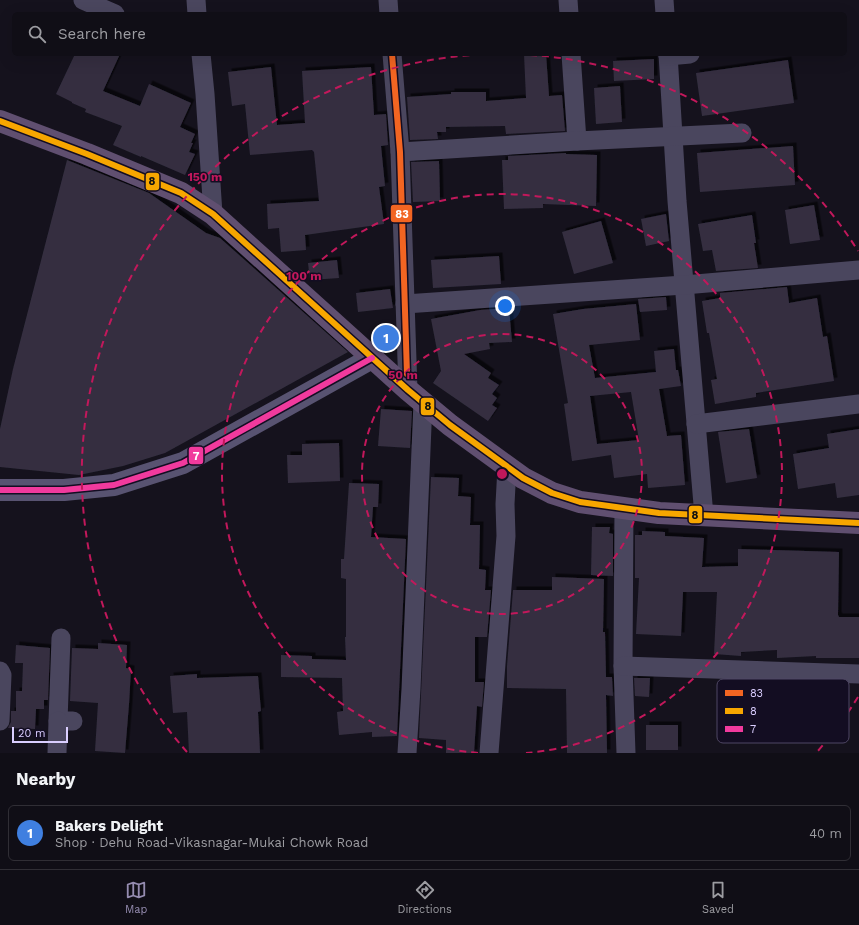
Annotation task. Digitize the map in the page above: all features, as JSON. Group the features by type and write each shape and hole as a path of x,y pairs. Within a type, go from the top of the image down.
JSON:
{"main road":[{"path":"0,121 87,154 181,193 213,214 372,358 450,426 522,478 552,493 580,502 659,513 859,523"}],"street":[{"path":"82,0 110,12"},
{"path":"196,0 197,12"},
{"path":"388,0 389,12"},
{"path":"568,0 569,12"},
{"path":"664,0 665,12"},
{"path":"201,56 213,214"},
{"path":"392,56 400,152 405,304 415,396 411,689 407,753"},
{"path":"571,56 577,140"},
{"path":"668,56 684,285 704,516"},
{"path":"400,152 577,140 742,133"},
{"path":"405,304 684,285 859,270"},
{"path":"0,490 64,490 114,484 183,463 372,358"},
{"path":"696,424 859,404"},
{"path":"489,753 506,536 507,467"},
{"path":"624,508 623,666 626,753"},
{"path":"57,753 65,721 61,638"},
{"path":"623,666 859,674"},
{"path":"0,671 2,674 0,721"}],"building":[{"path":"74,56 119,56 103,91 140,106 149,84 191,103 180,127 195,134 189,152 195,154 185,175 113,145 122,126 85,112 86,109 56,94"},
{"path":"524,56 546,56 549,96 562,95 565,131 506,134 505,126 446,127 446,132 437,132 438,139 410,140 407,97 451,94 451,92 486,92 486,101 526,98"},
{"path":"654,59 654,79 614,81 613,61"},
{"path":"788,60 794,103 702,116 696,73"},
{"path":"271,67 277,125 305,123 302,71 371,67 374,115 386,114 388,145 381,146 385,186 379,187 384,224 305,235 306,250 281,252 279,228 268,229 267,204 319,201 314,152 312,150 250,155 245,104 232,106 228,72"},
{"path":"620,86 622,122 596,124 594,88"},
{"path":"793,146 795,185 700,192 697,153"},
{"path":"566,153 597,155 596,206 543,204 543,208 504,209 502,160 508,160 508,156"},
{"path":"67,160 149,193 206,233 220,238 348,352 165,453 123,466 79,475 0,467 0,429 13,369"},
{"path":"439,161 440,201 413,202 411,162"},
{"path":"814,205 820,240 790,244 785,210"},
{"path":"666,214 669,241 646,246 641,219"},
{"path":"752,215 758,268 716,271 712,250 703,251 698,224"},
{"path":"601,221 613,263 574,274 562,232"},
{"path":"499,256 501,284 433,288 431,260"},
{"path":"337,260 339,278 310,280 308,263"},
{"path":"787,287 789,303 817,298 823,337 827,336 834,381 756,393 756,397 715,404 711,380 717,379 702,301 720,298 720,293"},
{"path":"390,289 393,308 358,312 356,293"},
{"path":"666,297 667,310 640,312 638,299"},
{"path":"636,304 640,340 589,345 595,378 656,372 654,351 674,349 676,370 678,370 681,386 659,389 667,436 681,435 685,485 648,488 647,474 614,478 611,455 572,461 564,404 568,403 553,314 583,309","holes":["631,392 639,440 597,444 590,396"]},
{"path":"509,308 512,342 489,343 490,349 464,354 491,373 488,378 499,385 492,394 497,398 492,405 497,408 488,421 433,383 441,371 431,319 480,310"},
{"path":"381,409 412,411 410,448 378,446"},
{"path":"749,429 757,478 726,483 718,432"},
{"path":"859,429 859,495 837,498 835,483 798,489 793,454 829,448 827,434"},
{"path":"339,443 340,481 288,483 287,455 302,455 302,444"},
{"path":"431,477 459,478 458,496 471,497 470,525 480,525 479,569 486,570 485,590 491,590 487,637 475,637 475,682 484,682 482,707 477,706 474,753 446,753 446,740 419,738"},
{"path":"349,483 379,484 378,507 373,507 371,537 406,539 397,736 372,737 372,732 339,735 337,712 343,711 342,678 281,677 281,655 312,656 312,659 346,660 346,579 341,578 341,559 344,559"},
{"path":"592,527 610,527 609,533 613,534 613,576 591,575"},
{"path":"642,531 665,532 665,536 704,538 702,567 738,566 738,549 839,552 838,615 839,617 859,617 859,658 816,658 816,656 777,658 777,650 741,652 741,656 714,654 717,592 683,592 681,636 636,634 639,578 635,578 635,535 642,535"},
{"path":"552,577 604,579 603,632 605,632 606,677 612,677 613,696 606,695 607,753 567,753 566,689 507,688 507,666 513,590 552,590"},
{"path":"98,643 127,645 126,668 131,669 125,753 95,751 98,703 70,701 72,648 98,649"},
{"path":"16,645 50,648 48,700 44,700 44,709 36,709 35,729 8,728 11,722 11,711 16,711 16,691 22,691 23,663 15,663"},
{"path":"197,674 197,678 258,676 261,711 258,712 260,753 189,753 187,712 173,713 170,676"},
{"path":"634,678 650,678 649,697 635,696"},
{"path":"646,725 678,725 678,750 646,750"}],"transit line":[{"name":"83","path":"392,56 400,152 407,374"},
{"name":"8","path":"0,121 87,154 181,193 213,214 408,390 450,425 523,478 552,493 580,502 659,513 859,523"},
{"name":"7","path":"0,490 64,490 114,485 183,463 372,358"}],"place":[{"name":"Bakers Delight","path":"386,338"}]}
